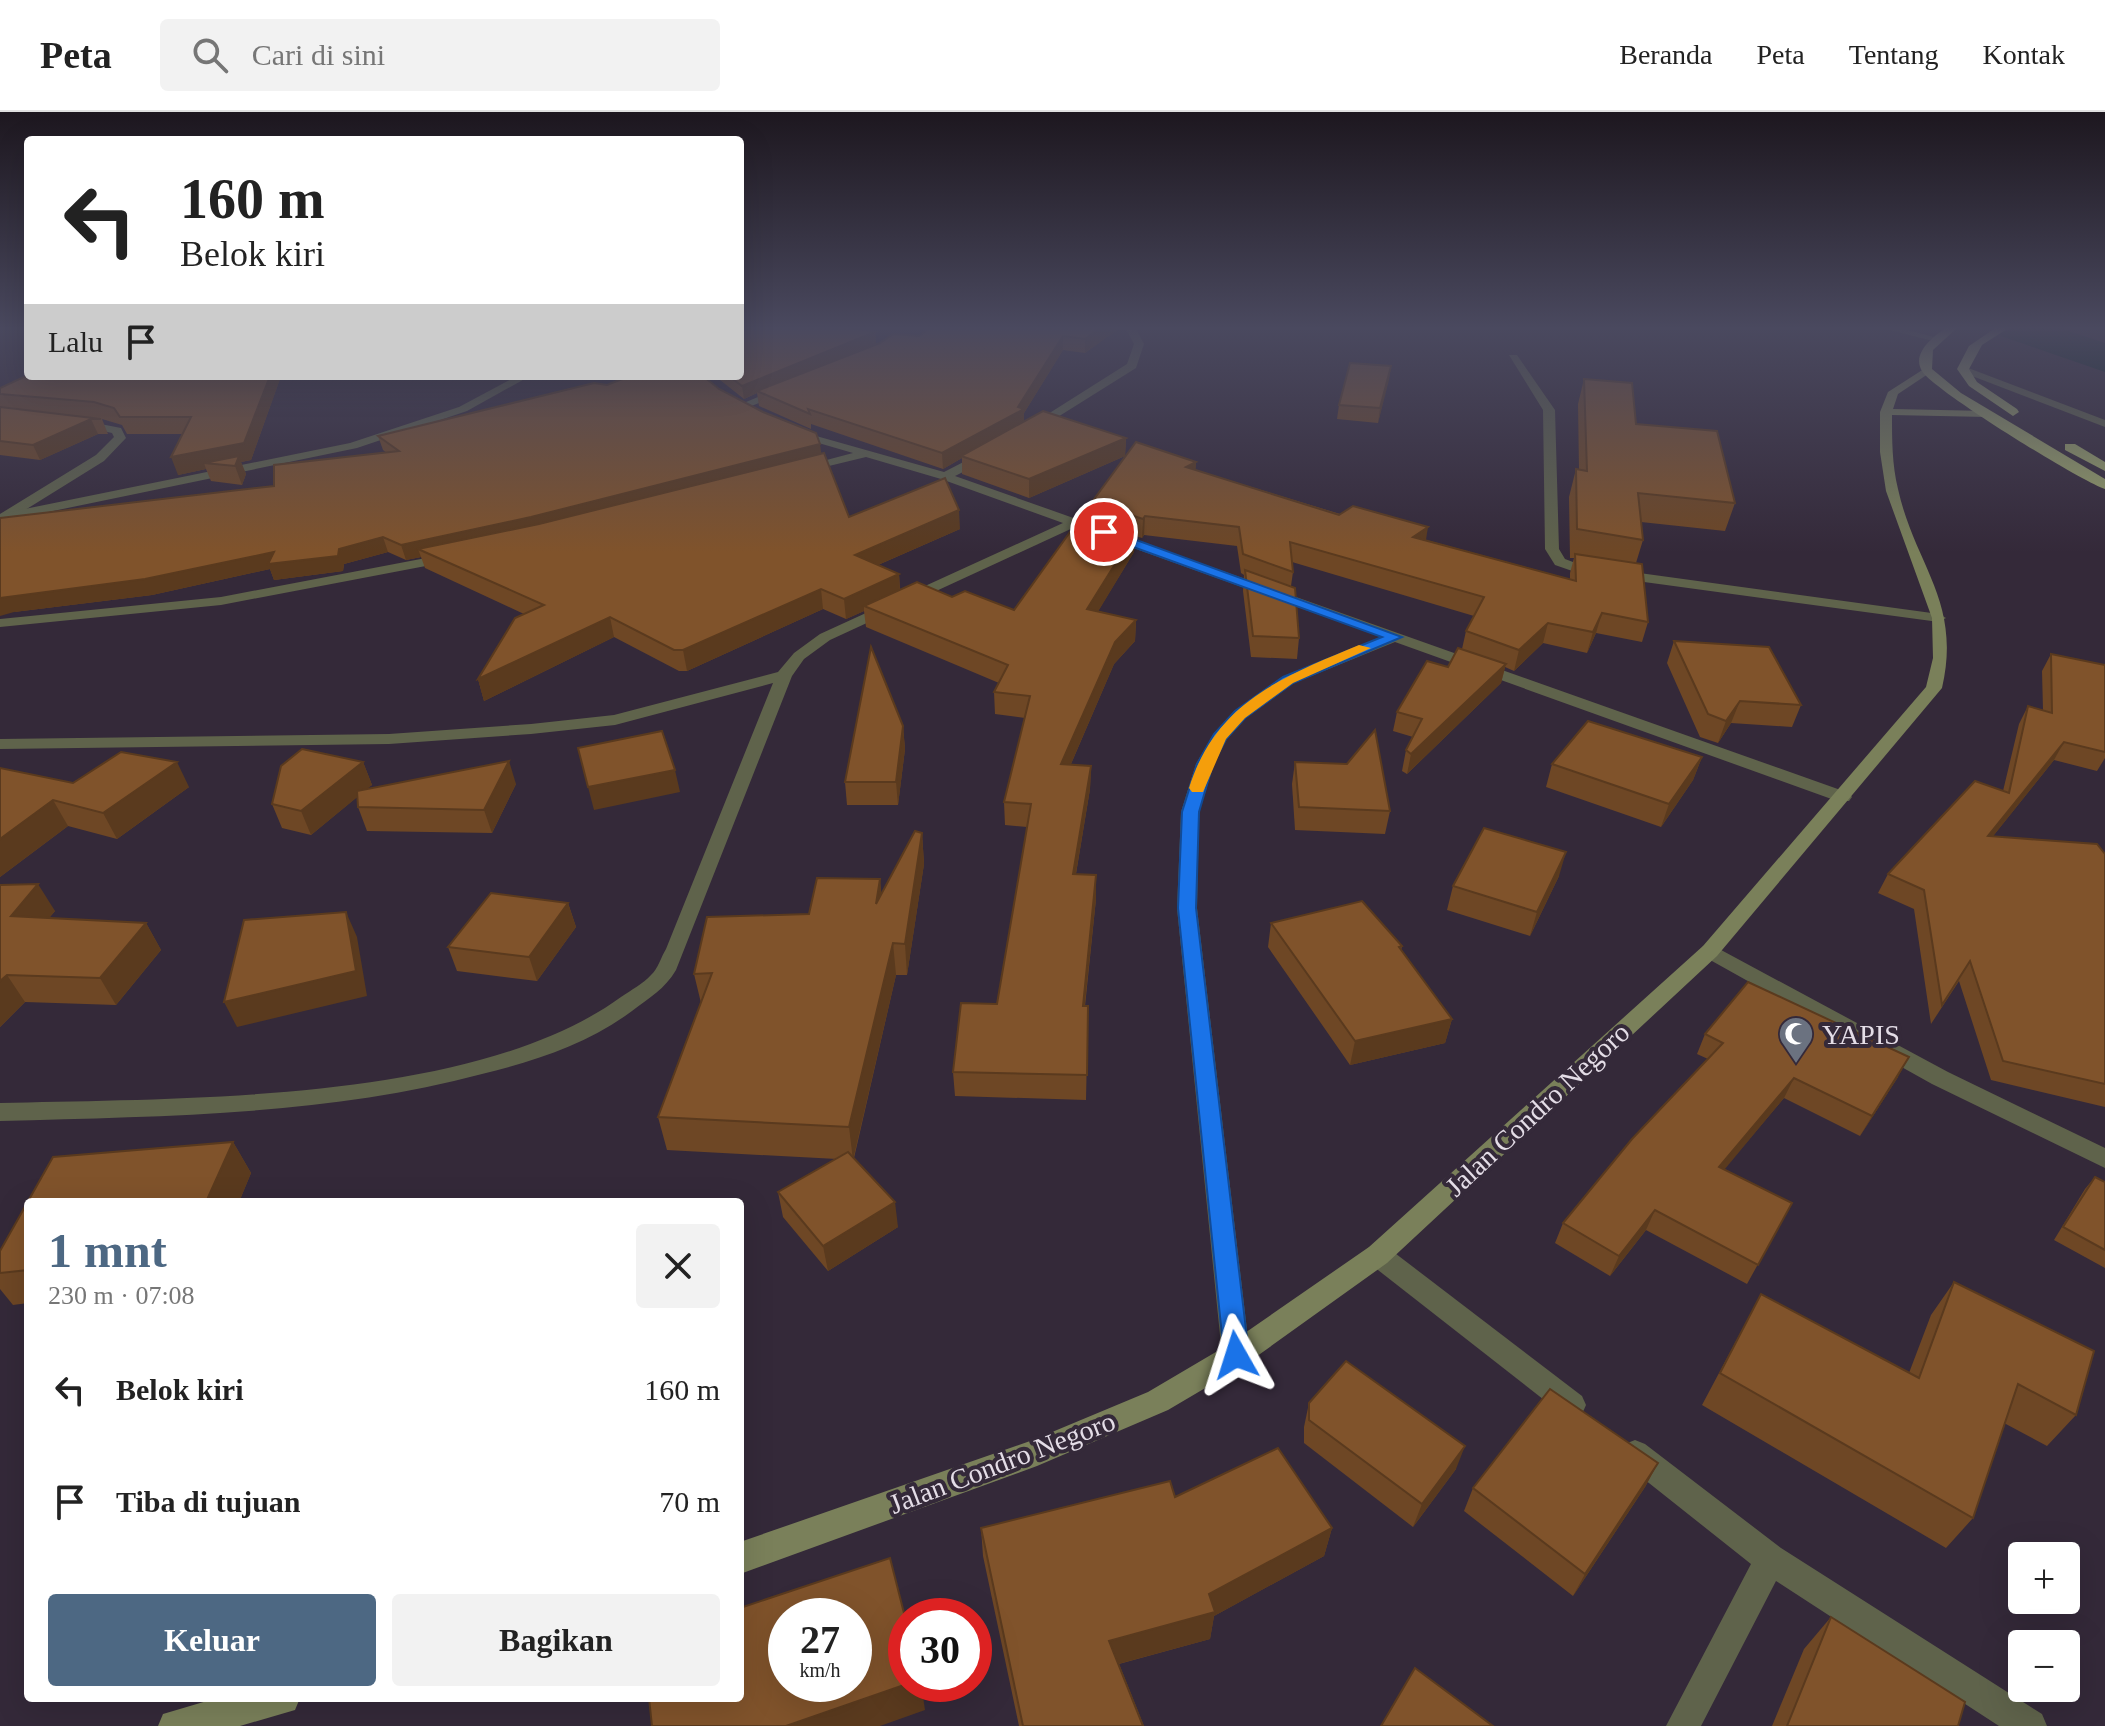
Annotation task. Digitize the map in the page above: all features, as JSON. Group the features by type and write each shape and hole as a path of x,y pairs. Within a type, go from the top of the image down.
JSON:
{"highway":[{"path":"1968,402 2105,485"},
{"path":"2000,402 2105,467"}],"main road":[{"path":"1889,402 1886,412 1988,414"},
{"name":"Jalan Condro Negoro","path":"744,1557 1037,1452 1158,1401 1236,1355 1378,1255 1710,951 1934,688 1941,658 1939,618 1892,491 1886,452 1886,412"},
{"path":"175,1726 268,1702"}],"street":[{"path":"2,518 353,446 476,402"},
{"path":"734,402 752,414"},
{"path":"740,407 752,402"},
{"path":"945,476 1011,441 1073,402"},
{"path":"1544,402 1549,410 1552,549 1560,562 1578,569 1939,618"},
{"path":"2049,402 2105,424"},
{"path":"2,518 100,458 120,438 117,430 101,425 62,421"},
{"path":"776,426 945,476 1843,797"},
{"path":"787,474 864,454"},
{"path":"0,1112 234,1104 412,1083 530,1053 605,1020 659,979 676,949 784,675 799,656 825,637 1075,522"},
{"path":"0,623 221,601 465,554"},
{"path":"1236,1355 1187,908 1190,812 1205,764 1220,737 1240,715 1288,680 1395,637"},
{"path":"0,744 389,739 531,729 615,720 784,675"},
{"path":"1710,951 1940,1078 2105,1159"},
{"path":"1378,1255 1770,1559 2030,1726"},
{"path":"1683,1726 1770,1559"}],"building":[{"path":"95,402 260,402 244,443 171,457 191,417 120,417 114,408"},
{"path":"515,402 744,402 816,433 820,444 531,517 401,545 383,537 339,549 338,556 268,564 274,552 145,579 0,598 0,518 274,486 274,465 399,451 378,436"},
{"path":"783,402 1021,402 1018,407 1024,409 942,453 808,409 810,414"},
{"path":"1340,402 1381,402 1380,408 1339,405"},
{"path":"1585,402 1634,402 1636,424 1717,431 1735,503 1638,493 1643,540 1577,529 1576,469 1587,471"},
{"path":"0,407 101,419 91,419 33,445 0,441"},
{"path":"1043,411 1126,438 1029,479 961,456"},
{"path":"1136,442 1196,462 1186,467 1339,515 1353,506 1428,527 1413,537 1576,581 1575,554 1642,564 1648,622 1602,613 1593,632 1548,623 1519,650 1466,631 1484,597 1290,542 1293,572 1243,554 1239,527 1145,516 1143,519 1092,502"},
{"path":"824,453 849,517 945,478 959,510 855,555 899,574 844,599 821,589 683,650 674,650 610,617 478,679 515,618 544,605 418,549 539,524"},
{"path":"239,456 235,466 204,463"},
{"path":"1083,514 1135,532 1087,609 1136,620 1115,642 1061,764 1091,766 1073,874 1096,875 1083,1006 1088,1006 1087,1075 953,1072 961,1003 997,1004 1031,804 1004,802 1030,696 994,692 1008,665 864,606 917,582 952,597 965,591 1014,610"},
{"path":"1245,570 1295,588 1299,638 1253,636"},
{"path":"1674,641 1769,647 1801,705 1740,701 1726,721 1708,714"},
{"path":"871,647 903,726 896,782 845,782"},
{"path":"1458,648 1506,664 1411,754 1406,750 1422,719 1397,712 1427,661 1448,667"},
{"path":"2051,654 2105,665 2105,752 2064,742 1988,836 2097,844 2105,854 2105,1084 2003,1061 1970,961 1942,1005 1924,890 1888,874 1975,781 2009,793 2028,706 2052,713"},
{"path":"1588,721 1702,757 1669,804 1552,764"},
{"path":"1375,730 1390,811 1299,807 1295,762 1347,764"},
{"path":"662,731 675,770 588,787 578,748"},
{"path":"302,749 363,762 301,811 272,804 281,766"},
{"path":"121,752 177,762 103,813 53,800 0,839 0,768 73,783"},
{"path":"509,761 484,810 358,807 357,791"},
{"path":"1484,828 1566,852 1537,912 1453,886"},
{"path":"915,831 922,833 905,944 893,943 849,1127 658,1117 712,973 694,974 707,917 809,914 817,878 880,879 876,904"},
{"path":"38,884 11,916 146,923 100,978 7,975 0,981 0,885"},
{"path":"491,893 568,903 529,957 448,947"},
{"path":"1362,901 1402,946 1399,947 1452,1019 1355,1041 1271,923"},
{"path":"346,912 356,971 224,1002 244,920"},
{"path":"1748,982 1909,1057 1872,1116 1794,1078 1719,1167 1792,1203 1758,1265 1655,1210 1619,1256 1563,1223 1632,1139 1723,1043 1705,1034"},
{"path":"233,1142 208,1198 30,1198 53,1157"},
{"path":"848,1152 895,1202 823,1246 778,1192"},
{"path":"2095,1177 2105,1182 2105,1250 2063,1227"},
{"path":"24,1208 24,1270 0,1273 0,1251"},
{"path":"1954,1282 2094,1351 2076,1415 2018,1384 1973,1518 1720,1373 1761,1294 1919,1378"},
{"path":"1346,1361 1465,1446 1422,1504 1309,1420 1309,1403"},
{"path":"1550,1389 1658,1463 1585,1574 1473,1488"},
{"path":"1278,1448 1332,1528 1209,1594 1215,1612 1109,1641 1143,1726 1023,1726 981,1528 1170,1481 1175,1497"},
{"path":"890,1558 900,1598 888,1598 888,1691 872,1696 872,1598 770,1598"},
{"path":"768,1599 768,1702 855,1702 786,1726 652,1726 649,1702 744,1702 744,1607"},
{"path":"1831,1617 1965,1702 1958,1726 1787,1726"},
{"path":"1415,1668 1493,1726 1381,1726"}],"slow traffic":[{"path":"1197,788 1205,764 1220,737 1240,715 1288,680 1364,648"}],"place":[{"name":"YAPIS","path":"1796,1065"}],"route":[{"path":"1104,532 1395,637 1288,680 1240,715 1220,737 1205,764 1190,812 1187,908 1236,1355"}]}
